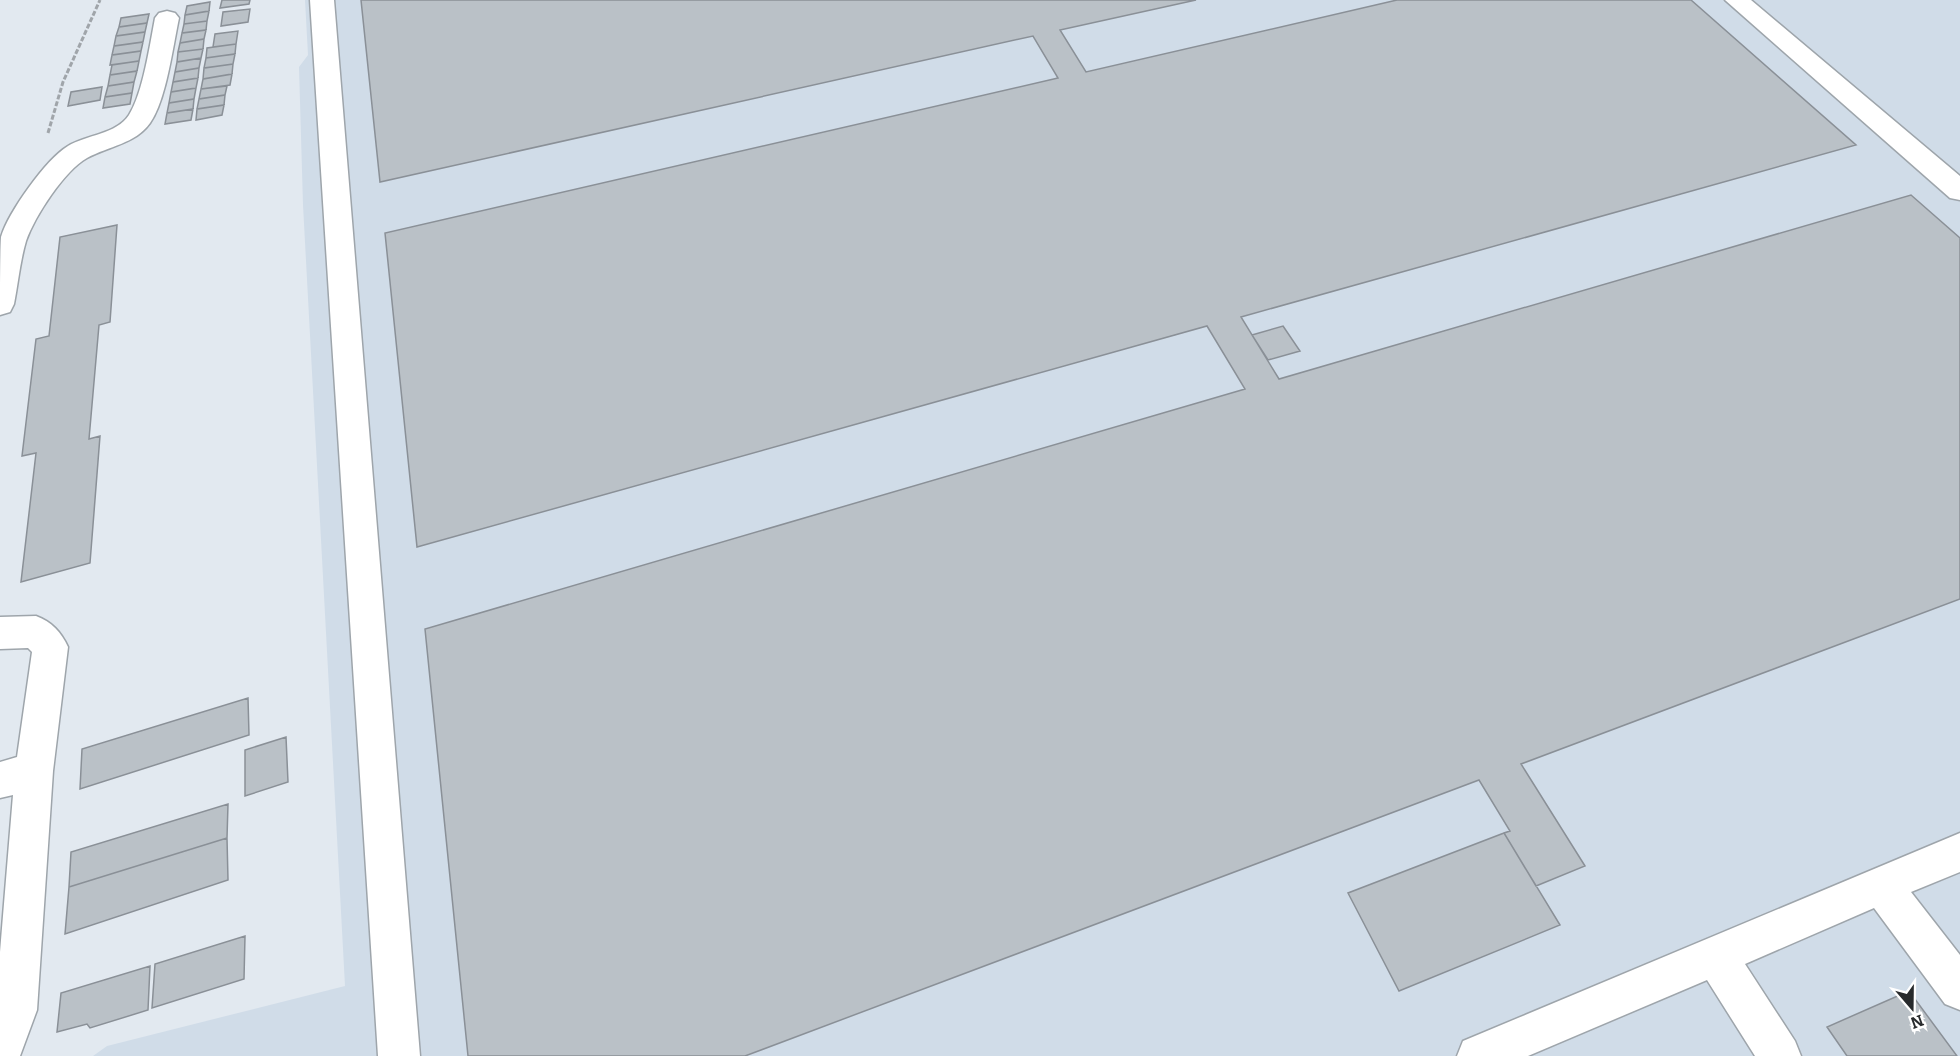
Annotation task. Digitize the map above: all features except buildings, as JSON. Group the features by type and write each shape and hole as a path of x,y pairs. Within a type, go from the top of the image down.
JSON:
{"street":[{"path":"322,0 399,1056"},
{"path":"1737,0 1960,191"},
{"path":"0,304 12,242 55,171 77,152 128,131 140,119 155,77 167,18"},
{"path":"0,633 36,632 50,647 17,775 16,1010 0,1054"},
{"path":"1478,1056 1960,852"},
{"path":"1881,885 1960,989"},
{"path":"1716,955 1780,1056"}],"path":[{"path":"55,171 50,160 47,139 52,111 100,0"}],"shaded area":[{"path":"305,0 1960,0 1960,1056 93,1056 107,1046 345,986 303,205 299,67 308,55"}]}
